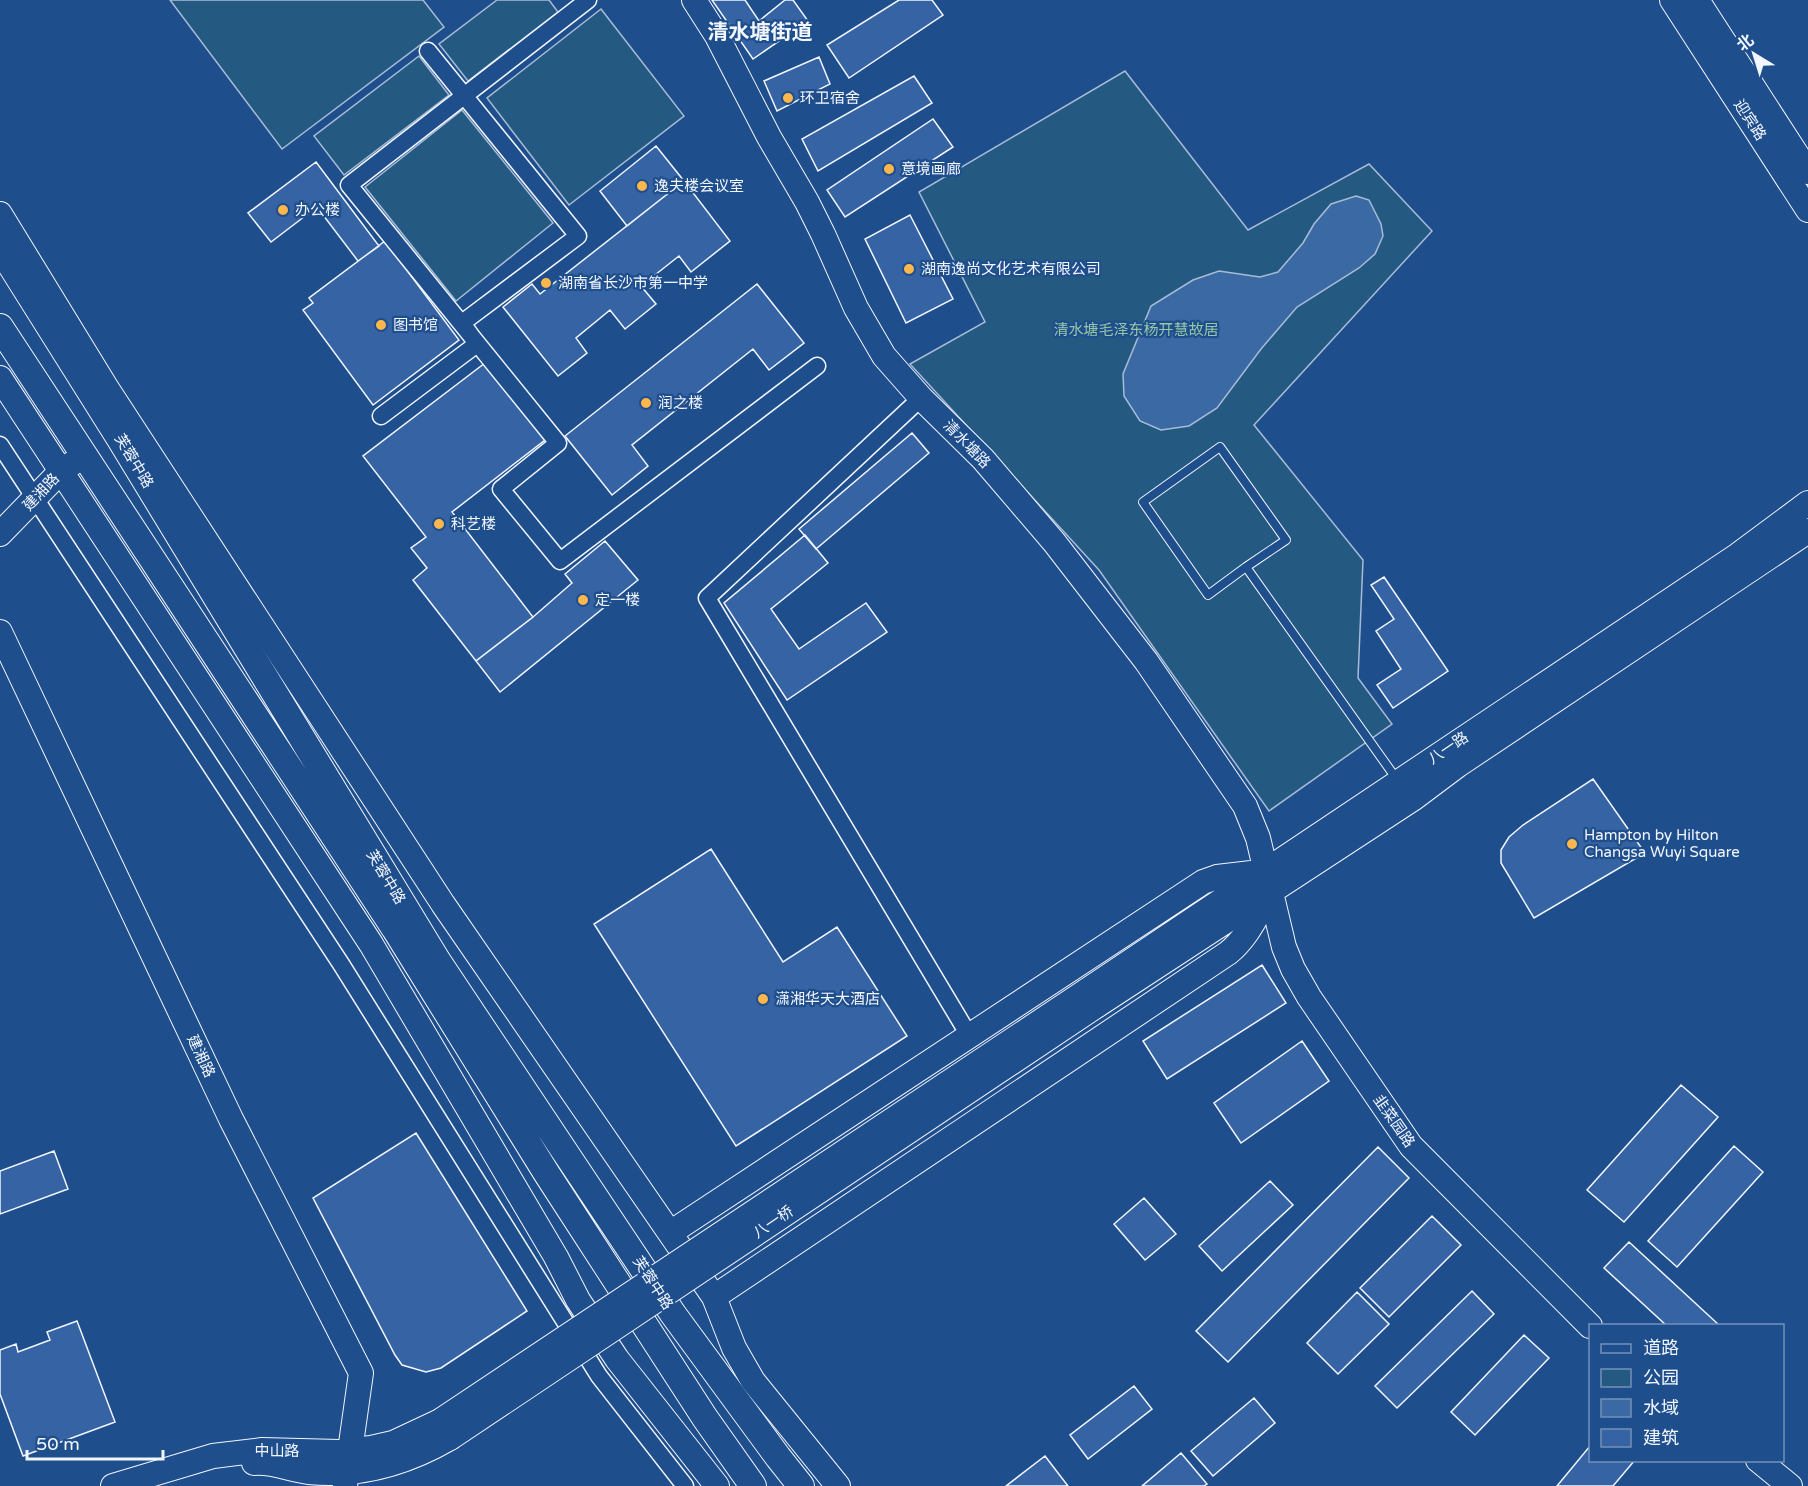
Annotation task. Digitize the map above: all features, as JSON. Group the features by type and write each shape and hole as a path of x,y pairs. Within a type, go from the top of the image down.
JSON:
{"main road":[{"name":"芙蓉中路","path":"0,248 120,438 437,960 673,1314 801,1486"},
{"name":"芙蓉中路","path":"0,327 395,929 547,1174 679,1379 753,1486"}],"street":[{"path":"588,0 349,185 558,443 501,489 560,561 817,366"},
{"name":"清水塘路","path":"694,0 717,36 769,137 811,210 868,332 884,356 921,398 983,459 1024,506 1146,661 1245,806 1258,838 1268,881"},
{"name":"迎宾路","path":"1672,0 1808,210"},
{"name":"迎宾路","path":"1697,0 1808,171"},
{"path":"428,51 578,236 462,323"},
{"path":"0,214 106,387 443,904 714,1297 734,1348 753,1381 838,1486"},
{"path":"381,416 477,344"},
{"path":"0,378 371,944 556,1257 578,1299 617,1359 717,1486"},
{"path":"921,398 707,598 970,1037"},
{"path":"0,445 341,964 599,1376 685,1486"},
{"name":"建湘路","path":"0,534 61,471 85,455"},
{"name":"八一路","path":"1268,881 1398,781 1738,555 1808,503"},
{"name":"八一路","path":"1091,998 1268,881 1414,798 1458,765 1808,531"},
{"name":"建湘路","path":"0,632 231,1119 361,1373 348,1470"},
{"path":"670,1233 1203,882 1217,877 1268,881 1245,935 1228,953 714,1297"},
{"name":"韭菜园路","path":"1268,881 1284,947 1293,969 1309,997 1411,1146 1589,1325"},
{"name":"八一桥","path":"445,1430 1091,998"},
{"name":"中山路","path":"153,1486 217,1468 260,1462 309,1472 348,1470 393,1443 445,1430"},
{"name":"中山路","path":"113,1486 213,1456 262,1450 348,1470"},
{"path":"1759,1462 1790,1486"}],"lane":[{"path":"1220,447 1286,540 1246,567 1208,595 1143,502 1220,447"},
{"path":"1246,567 1398,781"}],"green space":[{"path":"170,0 423,0 444,27 282,149"},
{"path":"497,0 549,0 558,12 468,81 439,44"},
{"path":"601,9 684,116 569,205 487,98"},
{"path":"419,56 449,95 344,175 314,136"},
{"name":"清水塘毛泽东杨开慧故居","path":"1125,71 1248,230 1369,164 1432,231 1254,425 1363,560 1358,678 1392,724 1269,811 1099,570 910,364 985,322 919,192"},
{"path":"462,110 553,223 456,301 365,187"}],"water":[{"path":"1356,196 1369,200 1381,224 1383,236 1375,254 1359,268 1297,307 1261,349 1217,408 1189,426 1161,430 1140,421 1124,396 1123,374 1151,306 1193,280 1219,271 1260,277 1278,272 1303,243 1314,224 1331,204"}],"building":[{"path":"712,0 745,0 759,21 785,0 793,0 808,21 753,59"},
{"path":"899,0 932,0 943,15 849,78 827,45"},
{"name":"环卫宿舍","path":"819,57 830,84 777,111 764,81"},
{"path":"914,76 932,103 818,171 802,139"},
{"name":"意境画廊","path":"933,119 953,147 845,217 827,190"},
{"name":"逸夫楼会议室","path":"656,146 684,181 627,226 600,191"},
{"name":"办公楼","path":"316,162 379,246 358,261 317,207 271,242 248,213"},
{"path":"684,181 730,241 691,272 679,256 641,286 656,304 625,329 610,310 576,338 587,353 558,376 503,307 532,284 540,294"},
{"name":"湖南逸尚文化艺术有限公司","path":"910,215 953,299 906,323 865,239"},
{"name":"图书馆","path":"385,241 459,340 373,405 303,310 313,303 309,298"},
{"name":"润之楼","path":"757,284 804,343 769,370 753,349 632,445 648,466 612,495 565,436"},
{"name":"科艺楼","path":"485,363 545,440 452,512 533,617 476,661 413,580 427,568 411,548 426,537 363,456"},
{"path":"912,433 929,453 816,549 799,529"},
{"path":"805,535 828,563 771,609 799,649 866,603 887,632 787,700 724,603"},
{"name":"定一楼","path":"605,541 638,580 500,692 476,661 572,583 565,574"},
{"path":"1384,577 1448,671 1393,708 1377,685 1401,669 1376,631 1394,619 1371,585"},
{"name":"Hampton by Hilton Changsa Wuyi Square","path":"1593,779 1645,853 1534,918 1501,863 1501,850 1509,837 1523,825"},
{"name":"潇湘华天大酒店","path":"711,849 783,962 837,927 907,1036 736,1146 594,924"},
{"path":"1262,965 1286,1003 1167,1079 1143,1041"},
{"path":"1302,1041 1329,1081 1241,1143 1214,1103"},
{"path":"1681,1085 1718,1117 1624,1222 1587,1190"},
{"path":"416,1133 527,1311 441,1368 426,1372 402,1365 395,1355 313,1198"},
{"path":"1734,1146 1763,1172 1677,1267 1648,1241"},
{"path":"1378,1147 1409,1178 1228,1362 1196,1331"},
{"path":"54,1151 68,1189 0,1214 0,1171"},
{"path":"1270,1181 1293,1205 1222,1271 1199,1246"},
{"path":"1144,1198 1176,1234 1145,1260 1114,1224"},
{"path":"1432,1216 1461,1245 1389,1317 1360,1288"},
{"path":"1629,1242 1718,1324 1665,1324 1604,1268"},
{"path":"1472,1291 1494,1314 1397,1408 1375,1386"},
{"path":"1357,1292 1389,1324 1338,1374 1307,1343"},
{"path":"77,1321 115,1422 23,1456 0,1394 0,1350 16,1344 18,1352 50,1340 47,1332"},
{"path":"1524,1335 1549,1358 1475,1435 1451,1412"},
{"path":"1134,1386 1152,1409 1088,1459 1070,1435"},
{"path":"1254,1398 1275,1423 1213,1476 1191,1451"},
{"path":"1589,1447 1589,1462 1633,1462 1613,1486 1557,1486"},
{"path":"1181,1453 1207,1484 1204,1486 1142,1486"},
{"path":"1045,1456 1068,1486 1006,1486"}],"place":[{"name":"环卫宿舍","path":"788,98"},
{"name":"意境画廊","path":"889,169"},
{"name":"逸夫楼会议室","path":"642,186"},
{"name":"办公楼","path":"283,210"},
{"name":"湖南逸尚文化艺术有限公司","path":"909,269"},
{"name":"湖南省长沙市第一中学","path":"546,283"},
{"name":"图书馆","path":"381,325"},
{"name":"润之楼","path":"646,403"},
{"name":"科艺楼","path":"439,524"},
{"name":"定一楼","path":"583,600"},
{"name":"Hampton by Hilton Changsa Wuyi Square","path":"1572,844"},
{"name":"潇湘华天大酒店","path":"763,999"}],"district":[{"name":"清水塘街道","path":"760,32"}]}
